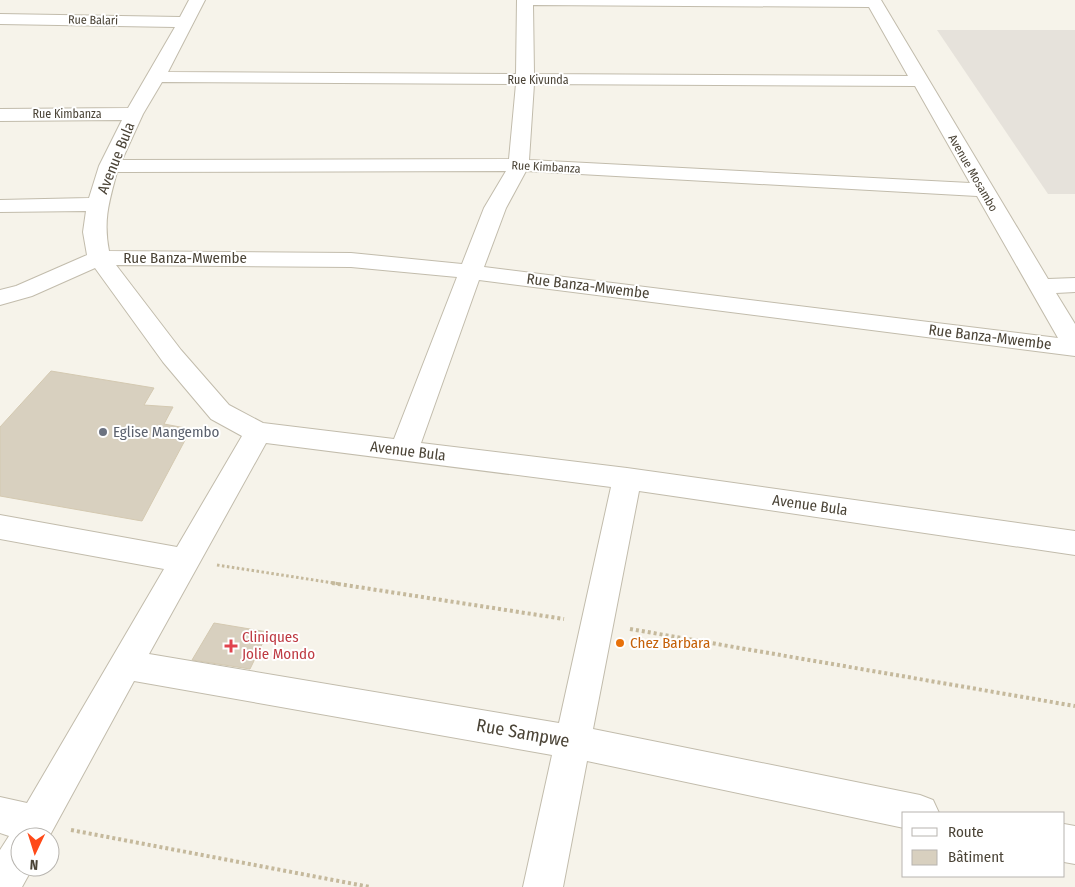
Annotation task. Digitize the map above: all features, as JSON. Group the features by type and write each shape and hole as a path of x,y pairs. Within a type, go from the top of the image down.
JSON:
{"street":[{"path":"404,450 495,208 519,165 525,79 527,0 873,1"},
{"name":"Avenue Mosambo","path":"873,1 1075,346"},
{"name":"Rue Balari","path":"0,19 191,11"},
{"name":"Avenue Bula","path":"191,11 156,78 134,114 109,166 98,204 94,232 99,258 172,356 220,412 258,432 627,479 1075,543"},
{"name":"Rue Kivunda","path":"156,78 920,81"},
{"name":"Rue Kimbanza","path":"0,115 134,114"},
{"name":"Rue Kimbanza","path":"109,166 519,165 983,190"},
{"path":"0,206 98,204"},
{"path":"0,298 24,291 99,258"},
{"name":"Rue Banza-Mwembe","path":"99,258 351,260 470,272 1075,346"},
{"path":"1040,286 1075,285"},
{"path":"34,827 124,665 258,432"},
{"path":"543,887 627,479"},
{"path":"0,527 184,560"},
{"name":"Rue Sampwe","path":"124,665 574,742 915,812"},
{"path":"0,815 15,827"},
{"path":"1,887 10,871"}],"path":[{"path":"60,843 370,887"}],"shaded area":[{"path":"937,30 1075,30 1075,194 1048,194"}],"building":[{"path":"51,371 154,388 144,405 173,407 164,424 191,429 142,521 0,496 0,427"},
{"name":"Cliniques Jolie Mondo","path":"214,623 268,632 250,669 192,660"}],"place":[{"name":"Eglise Mangembo","path":"103,432"},
{"name":"Chez Barbara","path":"620,643"},
{"name":"Cliniques Jolie Mondo","path":"231,646"}]}
